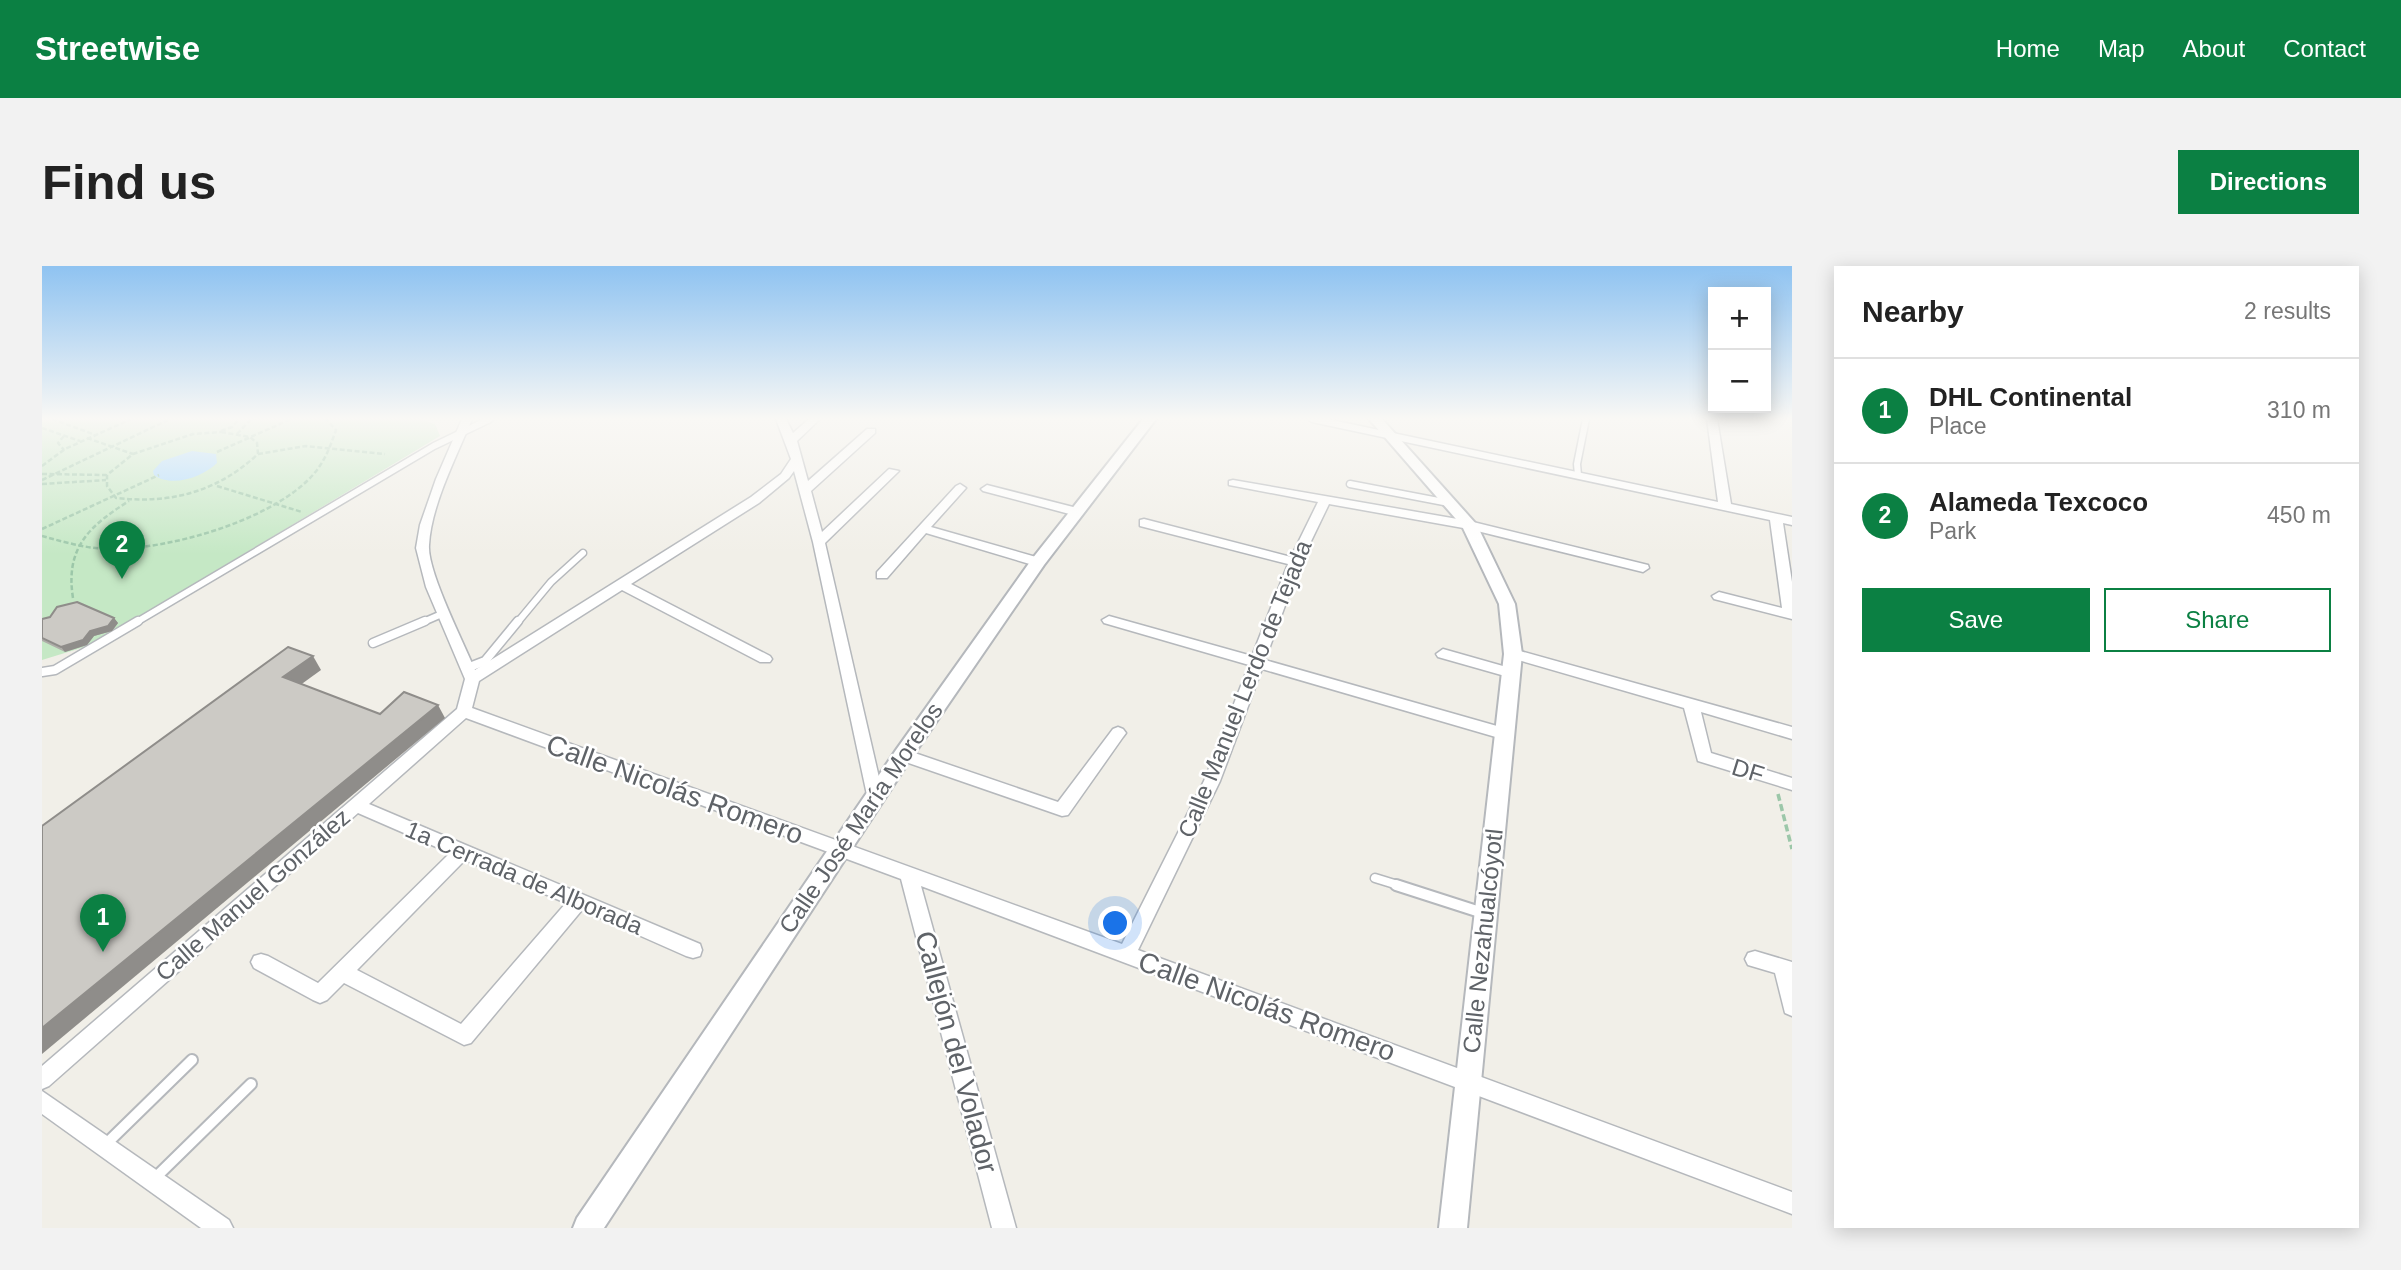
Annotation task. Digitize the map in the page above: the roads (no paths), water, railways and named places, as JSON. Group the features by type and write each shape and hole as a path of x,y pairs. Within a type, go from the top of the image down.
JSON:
{"street":[{"path":"449,464 426,525 422,548 444,612 470,674 464,711"},
{"path":"470,674 755,500 785,476 793,464"},
{"path":"797,464 819,542 875,795"},
{"path":"804,491 835,464"},
{"name":"Calle José María Morelos","path":"587,1228 875,795 1038,562 1115,464"},
{"name":"Calle Nezahualcóyotl","path":"1414,464 1469,525 1507,604 1513,664 1467,1080 1454,1228"},
{"path":"1526,464 1792,521"},
{"path":"1719,464 1725,506"},
{"path":"819,542 893,471"},
{"path":"1233,483 1469,525 1643,568"},
{"path":"882,575 960,488"},
{"path":"987,489 1077,512"},
{"name":"Calle Manuel Lerdo de Tejada","path":"1127,954 1212,781 1295,562 1325,500"},
{"path":"1719,596 1791,615 1776,517"},
{"path":"1143,523 1295,562"},
{"path":"924,529 1038,562"},
{"path":"621,584 765,659"},
{"path":"1109,620 1506,734"},
{"path":"1443,654 1513,664 1691,704 1792,733"},
{"name":"DF","path":"1691,704 1704,757 1792,784"},
{"name":"Calle Nicolás Romero","path":"464,711 1127,954 1792,1203"},
{"name":"Calle Manuel González","path":"42,1079 464,711"},
{"path":"903,755 1062,810 1118,733"},
{"name":"1a Cerrada de Alborada","path":"356,805 693,950"},
{"path":"261,962 320,994 463,851"},
{"name":"Callejón del Volador","path":"909,875 1004,1228"},
{"path":"342,972 464,1036 579,901"},
{"path":"1755,959 1788,969 1792,1007"},
{"path":"42,1101 221,1228"}],"lane":[{"path":"42,673 55,670 405,464"},
{"path":"1577,464 1578,475"},
{"path":"1350,484 1449,503"},
{"path":"470,674 485,661 551,582 583,553"},
{"path":"373,643 444,612"},
{"path":"1374,878 1485,914"},
{"path":"104,1146 192,1060"},
{"path":"152,1181 251,1084"}],"water":[{"path":"159,464 216,464 204,473 178,481 161,479 154,475 153,471"}],"place":[{"name":"Alameda Texcoco","path":"122,579"},
{"name":"DHL Continental","path":"103,952"}]}
